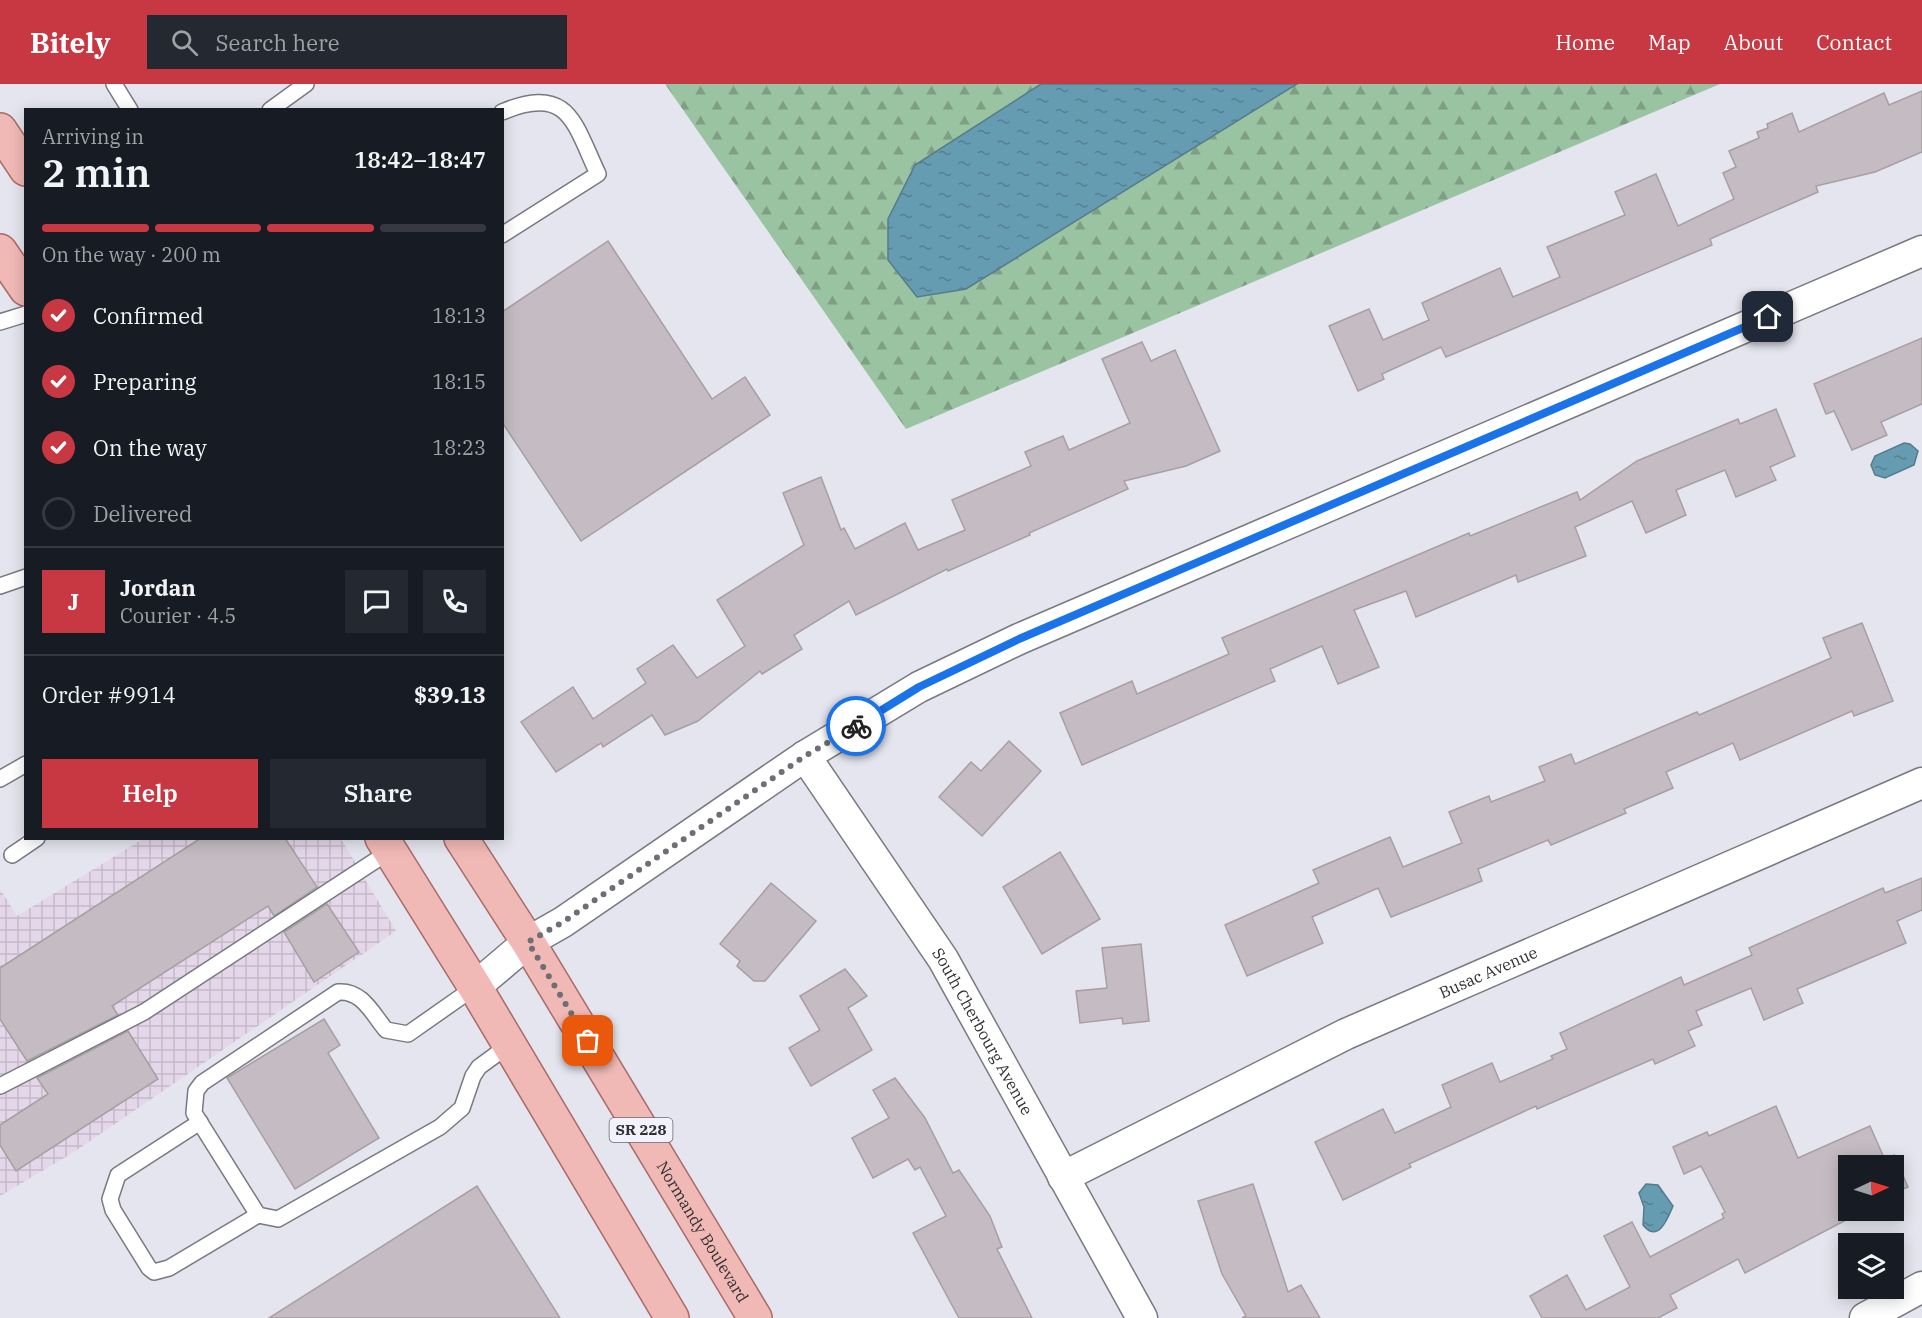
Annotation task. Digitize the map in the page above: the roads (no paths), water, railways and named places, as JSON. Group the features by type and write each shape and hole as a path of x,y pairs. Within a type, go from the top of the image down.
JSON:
{"main road":[{"path":"0,130 24,166"},
{"path":"0,251 24,286"},
{"name":"Normandy Boulevard","path":"462,840 528,942 755,1318"},
{"path":"386,845 475,987 672,1318"}],"street":[{"path":"475,987 528,942 563,922 805,756 919,687 1019,639 1922,251"},
{"name":"South Cherbourg Avenue","path":"805,756 943,959 1142,1318"},
{"name":"Busac Avenue","path":"1063,1177 1346,1034 1922,783"},
{"path":"1865,1318 1922,1287"}],"lane":[{"path":"114,84 129,108"},
{"path":"273,108 306,84"},
{"path":"504,111 523,99 548,96 566,105 598,174 504,235"},
{"path":"0,322 24,315"},
{"path":"0,586 24,578"},
{"path":"0,779 24,765"},
{"path":"12,855 34,840"},
{"path":"0,1086 144,1012 386,845"},
{"path":"475,987 408,1034 386,1030 358,995 348,991 338,992 202,1083 196,1091 194,1113 258,1215 284,1218 440,1127 462,1107 472,1076 479,1067 509,1045"},
{"path":"200,1122 118,1175 110,1199 113,1210 149,1268 154,1272 169,1268 258,1215"}],"water":[{"path":"1041,84 1297,84 966,289 917,297 888,260 888,219 915,165"},
{"path":"1904,443 1910,444 1918,451 1914,465 1885,478 1875,475 1871,465 1875,456"},
{"path":"1646,1184 1658,1185 1673,1206 1662,1227 1653,1232 1643,1225 1644,1207 1639,1193"}]}
